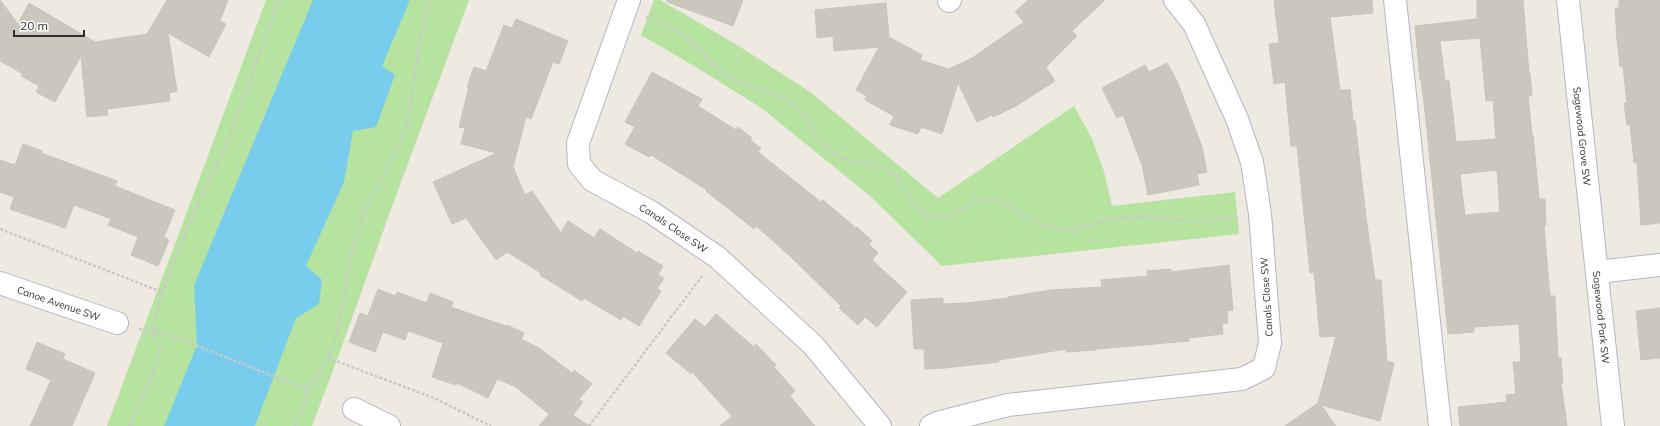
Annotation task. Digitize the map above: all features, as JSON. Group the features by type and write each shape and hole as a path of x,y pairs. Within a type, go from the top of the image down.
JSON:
{"street":[{"name":"Canals Close SW","path":"932,426 937,422 1008,404 1242,379 1264,368 1270,343 1260,214 1252,162 1237,119 1194,24 1175,0"},
{"path":"1395,0 1440,426"},
{"name":"Sagewood Grove SW","path":"1568,0 1597,272"},
{"name":"Canals Close SW","path":"628,2 578,143 579,164 592,180 650,212 717,257 813,345 880,426"},
{"name":"Sagewood Park SW","path":"1613,426 1597,272 1660,265"},
{"name":"Canoe Avenue SW","path":"0,283 117,323"},
{"path":"354,410 389,426"}],"path":[{"path":"129,426 149,383 161,348 152,333 162,292 190,222 229,138 279,0"},
{"path":"295,426 303,408 308,390 328,358 337,333 357,233 364,213 404,134 421,33 424,19 432,0"},
{"path":"628,2 641,15 666,25 694,44 716,67 728,76 782,98 796,107 804,116 824,147 834,154 855,162 890,171 915,205 924,213 933,217 949,215 978,202 995,200 1037,222 1052,228 1065,230 1122,217 1197,221 1260,214"},
{"path":"0,229 162,292"},
{"path":"589,426 717,257"},
{"path":"117,323 175,338 308,390"},
{"path":"328,358 434,398 491,426"}],"green space":[{"path":"266,0 469,0 312,426 107,426"},
{"path":"654,0 660,0 734,43 810,92 938,198 1074,106 1092,139 1104,171 1112,206 1235,192 1239,234 942,266 870,196 760,107 641,35"}],"water":[{"path":"313,0 410,0 382,66 395,75 376,127 353,131 344,182 306,266 322,280 319,304 296,318 255,426 164,426 197,345 194,285"}],"building":[{"path":"0,0 18,24 29,3 95,42 147,34 167,0 228,0 220,21 226,24 209,57 168,33 177,91 169,93 170,101 107,109 108,115 87,117 81,56 55,102 36,92 39,86 21,76 23,74 0,61"},
{"path":"667,0 743,0 733,26 667,2"},
{"path":"1028,0 1105,0 1072,31 1077,36 1046,67 1055,81 1016,106 993,117 992,115 977,122 958,83 942,134 921,127 918,134 890,125 894,116 865,100 867,96 856,90 879,47 834,51 833,36 817,38 815,10 886,3 889,37 922,55 920,60 949,69 972,58 1024,22 1015,12"},
{"path":"1274,0 1372,0 1373,13 1330,17 1340,90 1350,90 1375,280 1381,280 1387,361 1394,363 1380,421 1321,405 1336,426 1285,426 1318,403 1336,336 1320,337 1314,272 1310,273 1297,146 1291,146 1285,82 1274,84 1269,44 1279,43"},
{"path":"1477,0 1523,0 1532,96 1528,96 1532,135 1539,199 1545,199 1546,225 1544,226 1550,296 1555,296 1558,358 1561,358 1563,383 1561,383 1567,426 1460,426 1458,407 1507,402 1506,395 1516,394 1513,362 1521,362 1519,324 1474,327 1474,332 1448,334 1415,26 1477,19","holes":["1480,38 1486,101 1493,100 1496,139 1456,142 1449,81 1445,81 1440,41","1497,170 1500,212 1465,215 1460,174"]},
{"path":"1619,0 1660,0 1660,223 1641,225 1637,162 1634,163 1630,124 1627,125 1624,103 1627,103 1623,66 1620,67 1617,40 1615,8 1619,8"},
{"path":"516,19 568,41 559,64 553,62 531,119 526,117 513,167 525,195 532,191 561,233 568,221 594,238 600,229 637,253 638,251 663,266 658,275 664,278 657,289 661,291 639,326 623,316 621,320 584,298 582,301 540,275 541,273 507,252 496,260 466,218 452,224 433,182 497,153 461,144 465,128 459,127 469,87 467,87 474,67 486,71 504,25 512,28"},
{"path":"1167,63 1177,81 1202,147 1207,172 1197,174 1199,185 1148,195 1142,165 1123,115 1117,118 1102,88 1145,65 1149,72"},
{"path":"652,72 702,99 698,106 736,130 738,127 752,138 750,140 761,148 758,152 821,202 823,200 872,241 869,244 878,253 872,260 907,292 877,327 865,317 858,325 839,308 841,306 791,257 756,226 754,229 706,191 707,190 651,155 649,157 625,144 635,127 625,122"},
{"path":"23,144 42,151 41,153 117,181 115,186 175,210 164,237 169,240 158,266 131,255 138,237 108,225 111,219 74,205 65,228 10,209 14,197 0,192 0,160 15,165"},
{"path":"1229,265 1233,310 1227,311 1228,323 1222,324 1223,334 1189,338 1189,341 1096,350 1066,352 1066,349 999,360 999,362 925,369 924,349 914,349 911,300 943,298 943,304 966,303 1008,298 1050,290 1102,287 1101,280 1148,276 1147,271 1171,269 1171,272"},
{"path":"378,289 395,296 397,292 427,303 430,293 453,302 451,307 506,326 507,325 524,333 521,339 539,348 572,373 574,370 592,384 579,399 583,402 573,415 589,426 539,426 549,414 516,387 497,379 488,398 457,383 456,385 432,377 443,343 408,331 405,340 383,332 375,352 349,342 360,313 368,316"},
{"path":"1660,308 1660,358 1641,360 1636,311"},
{"path":"716,314 754,347 756,344 776,365 774,367 795,391 790,396 815,426 720,426 732,416 692,372 691,374 666,353 695,319 705,327"},
{"path":"37,342 65,354 63,359 95,373 72,426 30,426 51,380 26,369"}]}
